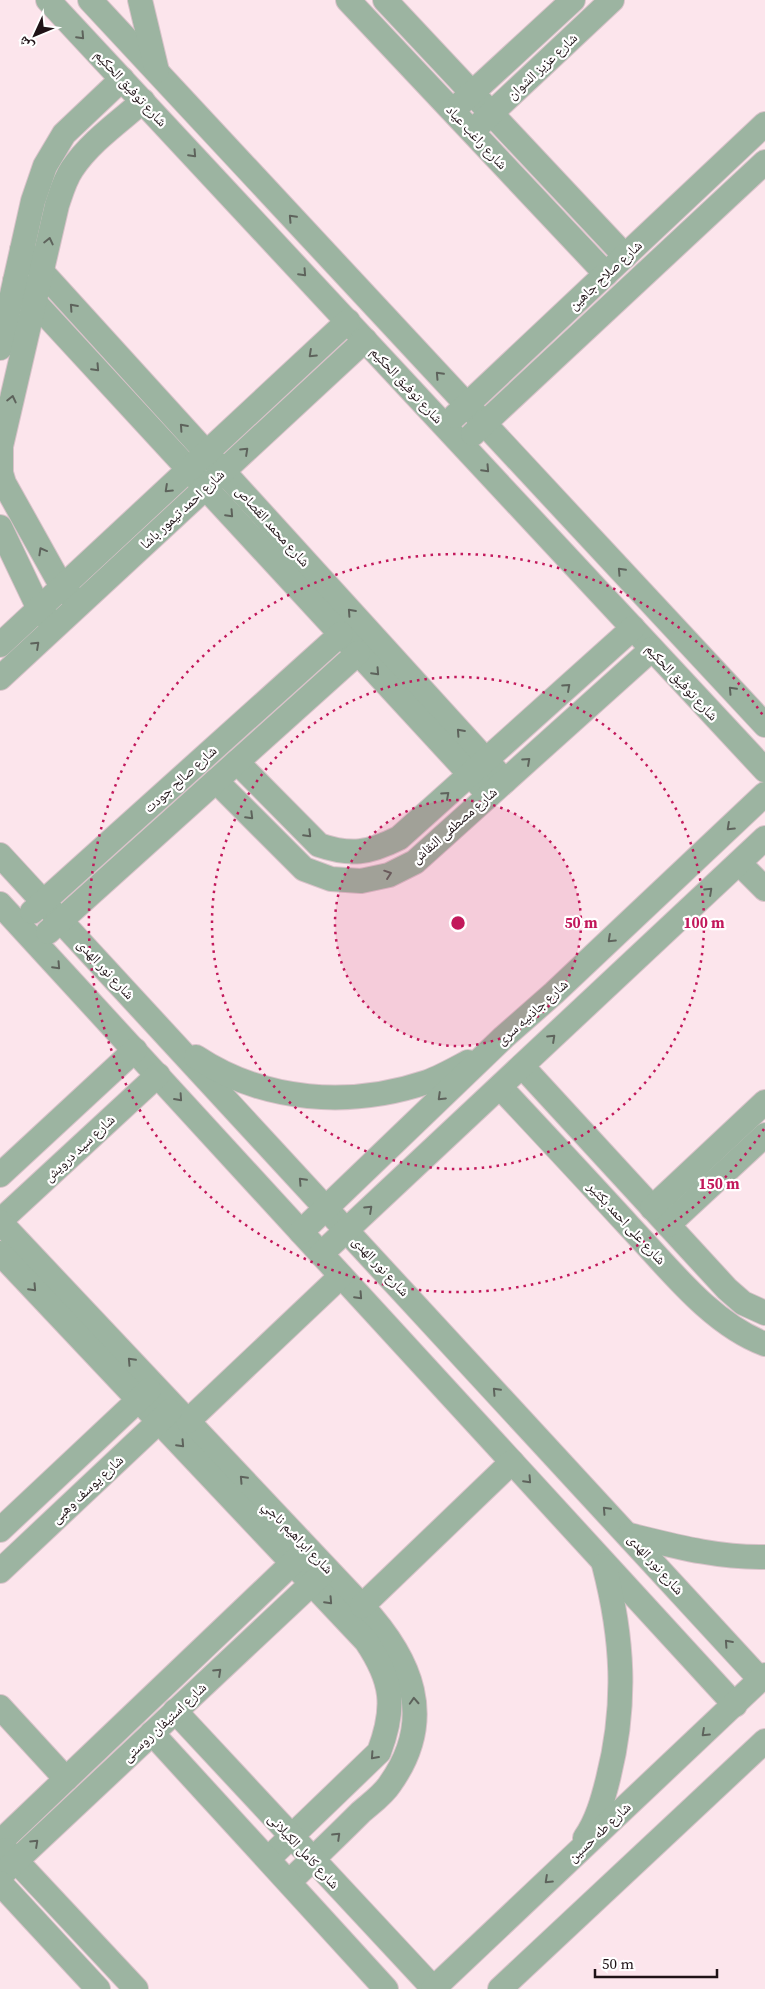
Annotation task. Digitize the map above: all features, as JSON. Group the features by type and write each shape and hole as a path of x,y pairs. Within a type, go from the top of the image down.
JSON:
{"street":[{"name":"شارع توفيق الحكيم","path":"48,0 765,770"},
{"path":"90,0 765,725"},
{"path":"140,0 157,72"},
{"name":"شارع راغب عياد","path":"348,0 606,274"},
{"name":"شارع راغب عياد","path":"384,0 625,256"},
{"name":"شارع عزيز الشوان","path":"453,111 573,0"},
{"name":"شارع عزيز الشوان","path":"472,131 612,0"},
{"path":"0,348 38,183 53,149 64,134 122,79"},
{"path":"79,604 62,588 4,483 1,472 1,446 57,205 71,170 87,151 143,101"},
{"name":"شارع صلاح جاهين","path":"445,425 763,129"},
{"name":"شارع صلاح جاهين","path":"463,444 765,162"},
{"name":"شارع محمد القصاص","path":"22,250 223,471 497,788"},
{"name":"شارع محمد القصاص","path":"15,281 358,653 478,767"},
{"name":"شارع احمد تيمور باشا","path":"0,645 348,321"},
{"name":"شارع احمد تيمور باشا","path":"0,678 365,340"},
{"path":"0,527 39,609 55,626"},
{"name":"شارع مصطفى النقاش","path":"237,762 319,845 337,851 359,852 380,848 399,838 633,628"},
{"name":"شارع صالح جودت","path":"18,924 341,634"},
{"name":"شارع مصطفى النقاش","path":"188,772 211,786 304,869 331,879 361,881 389,875 415,862 652,649"},
{"name":"شارع صالح جودت","path":"36,943 358,653"},
{"name":"شارع جاذبيه سرى","path":"301,1232 504,1036 640,912 765,794"},
{"path":"321,1254 765,838"},
{"path":"331,879 337,851"},
{"name":"شارع نور الهدى","path":"0,855 629,1535 763,1677"},
{"path":"739,863 765,889"},
{"path":"0,904 735,1705"},
{"path":"640,912 661,936"},
{"path":"175,1043 212,1067 253,1085 296,1095 341,1098 385,1094 428,1081 468,1062 504,1036"},
{"path":"0,1175 135,1050"},
{"name":"شارع على احمد بكثير","path":"522,1066 727,1288 743,1303 764,1312"},
{"name":"شارع سيد درويش","path":"0,1221 158,1075"},
{"name":"شارع على احمد بكثير","path":"500,1087 694,1295 730,1326 756,1341"},
{"path":"652,1208 765,1102"},
{"path":"668,1225 765,1135"},
{"name":"شارع ابراهيم ناجي","path":"0,1221 147,1393"},
{"name":"شارع ابراهيم ناجي","path":"0,1253 147,1393 174,1416 320,1575 362,1606 384,1629 406,1670 413,1692 413,1737 403,1762 390,1785 289,1882"},
{"name":"شارع يوسف وهبى","path":"0,1571 174,1416 341,1276"},
{"path":"756,1341 764,1312"},
{"path":"0,1530 147,1393"},
{"path":"362,1606 512,1462"},
{"path":"629,1535 688,1550 749,1558 765,1557"},
{"name":"شارع استيفان روستى","path":"0,1843 300,1555"},
{"path":"568,1861 591,1829 605,1792 620,1716 622,1676 619,1637 613,1598 603,1560"},
{"name":"شارع ابراهيم ناجي","path":"268,1859 379,1752 387,1730 390,1706 388,1683 380,1661 320,1575"},
{"name":"شارع استيفان روستى","path":"8,1869 320,1575"},
{"name":"شارع طه حسين","path":"434,1989 763,1677"},
{"path":"0,1707 66,1779"},
{"name":"شارع كامل الكيلانى","path":"175,1712 434,1989"},
{"path":"152,1734 386,1989"},
{"path":"500,1989 765,1741"},
{"path":"0,1843 8,1869 131,1987"},
{"path":"0,1884 98,1989"}]}
